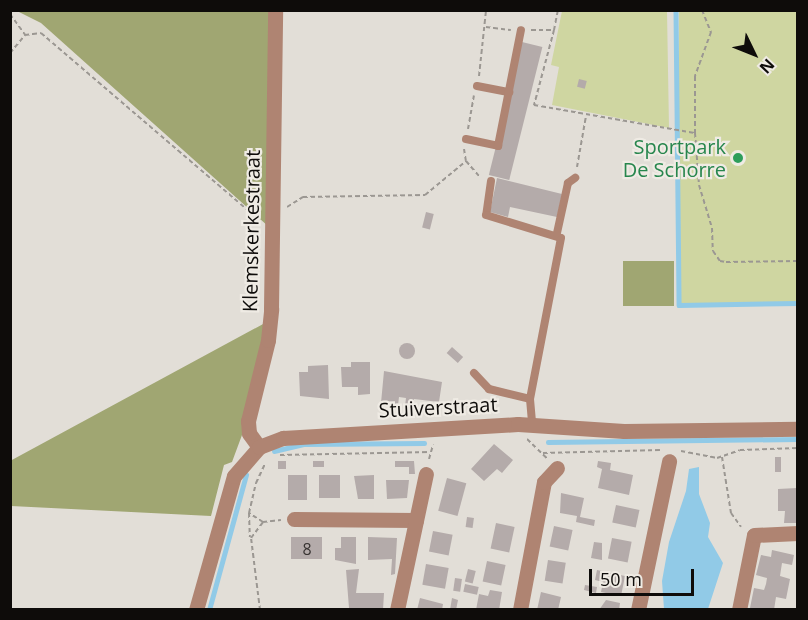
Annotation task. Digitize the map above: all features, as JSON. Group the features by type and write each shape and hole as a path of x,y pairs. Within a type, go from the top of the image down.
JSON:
{"street":[{"name":"Klemskerkestraat","path":"260,447 249,433 248,421 268,340 273,232 275,10"},
{"name":"Stuiverstraat","path":"260,447 303,435 532,424 624,431 798,429"},
{"path":"196,609 234,476 260,447"},
{"path":"638,609 668,453"},
{"path":"520,609 544,482 557,468"},
{"path":"397,609 426,474"},
{"path":"294,519 416,520"},
{"path":"739,609 754,535 798,533"}],"lane":[{"path":"466,139 498,146 521,30"},
{"path":"477,86 509,92"},
{"path":"557,233 568,183 575,178"},
{"path":"491,181 486,215 557,233 561,238 530,399 532,424"},
{"path":"474,373 489,389 530,399"}],"path":[{"path":"486,10 486,27 554,30"},
{"path":"558,10 534,105 672,132 695,133"},
{"path":"702,10 711,32 695,76 695,133 699,185 716,258 726,262 798,261"},
{"path":"10,14 25,35"},
{"path":"10,54 25,35 41,33 273,232"},
{"path":"575,178 586,117"},
{"path":"293,203 303,196 425,195 466,161 476,174 491,181"},
{"path":"527,439 543,453 668,453 722,457 740,450 798,448"},
{"path":"426,474 433,442"},
{"path":"260,447 268,460 256,483 249,513 250,538 260,609"},
{"path":"276,456 430,452"},
{"path":"722,457 734,520 754,535"},
{"path":"249,513 263,522 294,519"},
{"path":"250,538 263,522"}],"green space":[{"path":"17,11 270,11 269,227 41,23"},
{"path":"562,11 667,11 669,128 552,105 559,67 551,65"},
{"name":"Sportpark De Schorre","path":"679,11 797,11 797,306 679,306"},
{"path":"623,261 674,261 674,306 623,306"},
{"path":"265,323 242,435 232,462 224,465 211,516 11,506 10,461"}],"water":[{"path":"699,467 699,494 710,523 708,537 723,563 708,609 664,609 662,581 669,542 686,491 689,469"}],"building":[{"path":"522,42 542,47 509,180 489,175"},
{"path":"579,79 587,81 585,89 577,87"},
{"path":"497,178 562,194 557,217 510,207 508,217 490,212"},
{"path":"426,212 434,214 430,229 422,228"},
{"path":"404,343 410,343 415,351 413,357 404,359 399,354 399,348"},
{"path":"452,347 463,357 458,363 447,353"},
{"path":"351,362 370,362 370,394 358,395 358,387 342,387 341,367 351,367"},
{"path":"328,365 329,399 300,396 299,372 308,372 308,366"},
{"path":"384,371 442,382 439,402 414,399 413,407 405,406 406,398 399,397 398,405 381,403"},
{"path":"494,444 513,460 502,473 497,469 484,481 471,469"},
{"path":"775,457 781,457 781,472 775,472"},
{"path":"278,461 286,461 286,469 278,469"},
{"path":"313,461 324,461 324,467 313,467"},
{"path":"395,461 414,461 415,474 409,474 409,467 395,467"},
{"path":"598,461 611,463 610,470 633,475 629,495 598,488 602,469 597,467"},
{"path":"288,475 307,475 307,500 288,500"},
{"path":"319,475 340,475 340,498 319,498"},
{"path":"374,475 374,499 358,499 354,476"},
{"path":"447,478 466,483 458,516 438,511"},
{"path":"386,480 409,480 407,498 387,499"},
{"path":"797,488 798,523 784,523 785,511 778,511 778,489"},
{"path":"561,493 584,498 580,517 595,520 594,526 576,522 577,516 560,513"},
{"path":"616,505 639,510 636,528 612,523"},
{"path":"467,517 474,518 473,528 466,527"},
{"path":"496,523 515,527 509,552 491,548"},
{"path":"554,526 573,530 568,550 550,547"},
{"path":"433,531 453,535 449,555 429,552"},
{"path":"291,537 322,537 322,559 291,559"},
{"path":"341,537 356,537 356,564 335,560 335,548 341,548"},
{"path":"368,537 397,538 395,574 391,575 392,559 368,560"},
{"path":"612,538 632,542 628,562 608,559"},
{"path":"594,542 602,543 602,560 591,558"},
{"path":"772,550 794,555 792,565 782,563 780,576 790,579 786,599 776,597 774,610 750,608 754,588 764,590 766,584 767,578 756,575 761,555 771,557"},
{"path":"548,560 566,563 562,584 545,581"},
{"path":"487,561 506,565 501,585 483,582"},
{"path":"426,564 449,568 445,589 422,585"},
{"path":"359,569 356,593 384,593 383,610 349,608 346,570"},
{"path":"468,569 476,571 473,584 465,582"},
{"path":"597,570 625,576 621,596 601,592 603,582 595,580"},
{"path":"455,578 462,579 460,592 453,591"},
{"path":"465,584 479,587 477,595 463,592"},
{"path":"585,585 597,587 596,593 584,590"},
{"path":"490,590 502,592 499,610 476,610 479,594 488,596"},
{"path":"541,592 561,597 558,610 537,610"},
{"path":"420,598 443,604 442,610 417,610"},
{"path":"452,598 458,600 456,610 450,610"},
{"path":"606,600 620,603 619,610 599,610"}],"waterway":[{"path":"676,10 679,305 798,303"},
{"path":"548,442 798,439"},
{"path":"274,451 305,444 424,443"},
{"path":"209,610 246,475"}],"place":[{"name":"Sportpark De Schorre","path":"738,158"}]}
